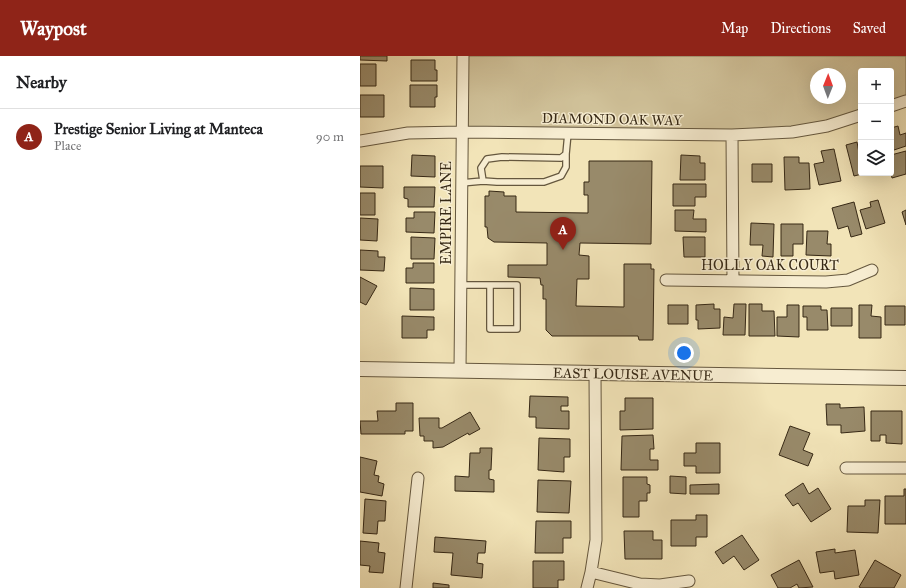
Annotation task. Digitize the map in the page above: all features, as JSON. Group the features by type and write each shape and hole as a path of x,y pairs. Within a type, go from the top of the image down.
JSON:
{"street":[{"name":"EMPIRE LANE","path":"460,371 463,56"},
{"path":"894,105 906,101"},
{"name":"DIAMOND OAK WAY","path":"360,141 408,133 462,132 732,135 792,132 827,126 858,116"},
{"path":"732,135 733,281"},
{"name":"HOLLY OAK COURT","path":"666,280 826,282 848,280 872,270"},
{"name":"EAST LOUISE AVENUE","path":"360,369 906,378"},
{"path":"586,588 591,572 596,540 595,374"},
{"path":"846,468 906,468"},
{"path":"406,588 418,478"},
{"path":"591,572 640,584 660,585 689,581"}],"lane":[{"path":"461,183 483,180 496,182 544,182 562,176 566,167 568,133"},
{"path":"483,180 481,168 487,159 502,157 561,158 566,154"},
{"path":"461,285 490,285 517,285 517,329 490,329 490,285"}],"shaded area":[{"path":"463,56 906,56 906,101 894,105 894,68 858,68 858,116 792,132 462,132"}],"building":[{"path":"360,56 387,56 387,61 360,60"},
{"path":"411,60 435,60 437,81 411,81"},
{"path":"360,64 376,64 376,86 360,86"},
{"path":"410,85 437,85 435,107 410,107"},
{"path":"360,95 384,95 384,117 360,117"},
{"path":"898,126 900,135 906,133 906,146 894,150 894,140 894,127"},
{"path":"857,142 858,175 854,176 846,145"},
{"path":"834,149 841,181 819,185 814,164 824,162 821,151"},
{"path":"906,151 906,174 892,178 892,176 894,176 894,154"},
{"path":"412,155 435,156 435,177 411,176"},
{"path":"681,155 700,156 700,163 705,163 705,180 680,180"},
{"path":"784,157 799,157 799,163 809,163 810,189 785,190"},
{"path":"589,161 652,161 651,244 580,243 579,255 589,256 589,279 577,279 576,306 624,307 624,264 651,264 651,269 654,269 653,340 639,340 638,336 552,336 546,330 546,299 543,299 543,285 541,285 540,278 508,277 508,265 547,265 547,243 494,242 488,238 487,227 485,227 485,196 489,196 489,191 504,192 504,196 516,196 516,212 588,213 588,195 584,195 584,182 589,182"},
{"path":"752,164 772,164 772,182 752,182"},
{"path":"360,166 383,166 383,188 360,187"},
{"path":"673,184 706,184 706,197 695,197 695,206 673,206"},
{"path":"404,187 435,187 434,207 408,207 408,199 404,198"},
{"path":"360,193 375,193 375,215 360,215"},
{"path":"878,200 885,223 866,229 860,210 871,207 870,202"},
{"path":"854,202 862,234 851,237 848,226 838,229 832,208"},
{"path":"675,210 694,210 693,219 706,219 706,232 675,231"},
{"path":"906,210 906,225 902,212"},
{"path":"414,212 435,212 434,233 406,232 406,218 414,218"},
{"path":"360,218 378,219 377,241 360,240"},
{"path":"751,223 774,224 773,257 762,256 763,245 750,245"},
{"path":"781,224 803,224 803,244 793,244 793,256 781,256"},
{"path":"807,231 828,231 827,244 831,244 831,256 806,255"},
{"path":"411,237 435,238 434,259 411,259"},
{"path":"683,237 705,237 705,257 684,257"},
{"path":"360,250 378,251 378,257 385,257 384,271 360,270"},
{"path":"413,263 434,263 434,283 406,283 406,268 413,268"},
{"path":"360,277 377,286 366,305 360,302"},
{"path":"410,288 434,289 434,310 410,310"},
{"path":"714,304 714,309 720,309 720,328 698,329 698,320 696,320 696,305"},
{"path":"734,304 746,304 745,335 723,335 724,317 733,318"},
{"path":"749,304 762,304 762,311 774,311 775,336 749,336"},
{"path":"668,305 688,305 688,324 668,324"},
{"path":"787,305 799,305 799,337 777,336 777,317 787,317"},
{"path":"859,305 872,305 871,316 881,317 881,338 859,338"},
{"path":"803,306 821,306 821,310 827,310 828,330 807,330 807,317 803,317"},
{"path":"885,306 905,306 905,325 885,325"},
{"path":"831,308 852,308 852,326 831,326"},
{"path":"402,316 434,317 434,330 427,330 427,338 402,338"},
{"path":"530,396 568,397 568,406 561,406 561,411 569,411 569,429 536,428 536,417 529,417"},
{"path":"625,398 653,398 653,429 620,430 620,411 625,411"},
{"path":"396,403 413,403 413,431 405,431 405,434 361,434 360,421 378,421 377,411 396,411"},
{"path":"826,404 840,404 840,408 864,407 865,431 841,433 841,425 827,425"},
{"path":"871,411 902,411 902,444 886,443 886,435 880,435 880,441 871,441"},
{"path":"470,412 480,429 469,435 468,433 443,447 433,448 433,441 424,441 424,436 420,436 419,418 439,418 439,428 442,428"},
{"path":"790,426 810,433 803,450 813,454 808,466 779,455"},
{"path":"653,435 654,449 650,449 650,460 658,460 658,470 621,470 622,436"},
{"path":"539,438 570,439 570,457 564,457 564,472 538,470"},
{"path":"696,443 720,443 720,473 696,473 696,466 684,466 684,453 696,453"},
{"path":"480,448 492,448 489,479 494,480 494,492 455,491 455,476 469,477 470,453 480,453"},
{"path":"360,457 377,461 374,475 379,476 378,482 384,484 382,496 360,492"},
{"path":"670,476 686,477 686,494 670,493"},
{"path":"623,477 647,477 647,484 650,485 650,493 647,493 647,501 639,501 639,517 623,517"},
{"path":"538,480 571,481 569,513 537,512"},
{"path":"803,483 809,494 818,488 831,509 811,522 798,503 793,506 785,495"},
{"path":"719,484 719,494 690,494 690,485"},
{"path":"904,489 906,489 906,524 885,524 885,496 904,496"},
{"path":"365,499 386,501 385,521 378,521 377,534 363,533"},
{"path":"865,500 880,500 878,533 847,532 848,506 865,506"},
{"path":"696,515 707,515 707,537 696,537 696,546 671,546 671,520 696,520"},
{"path":"536,521 571,521 571,538 563,538 563,553 535,553"},
{"path":"624,531 653,531 653,540 662,540 662,559 625,559"},
{"path":"742,535 759,560 744,570 734,556 723,564 715,552"},
{"path":"435,537 486,541 485,553 478,553 477,563 483,564 482,578 451,575 453,553 434,552"},
{"path":"360,541 379,543 378,552 385,553 383,573 369,572 370,566 360,565"},
{"path":"835,549 835,553 855,550 859,575 835,579 834,571 820,573 816,552"},
{"path":"799,560 813,587 799,588 797,584 790,588 778,588 771,575"},
{"path":"875,560 901,575 894,588 859,587"},
{"path":"533,561 564,561 564,580 558,580 558,588 533,588"},
{"path":"433,583 449,585 449,588 433,588"}],"place":[{"name":"Prestige Senior Living at Manteca","path":"563,250"}]}
